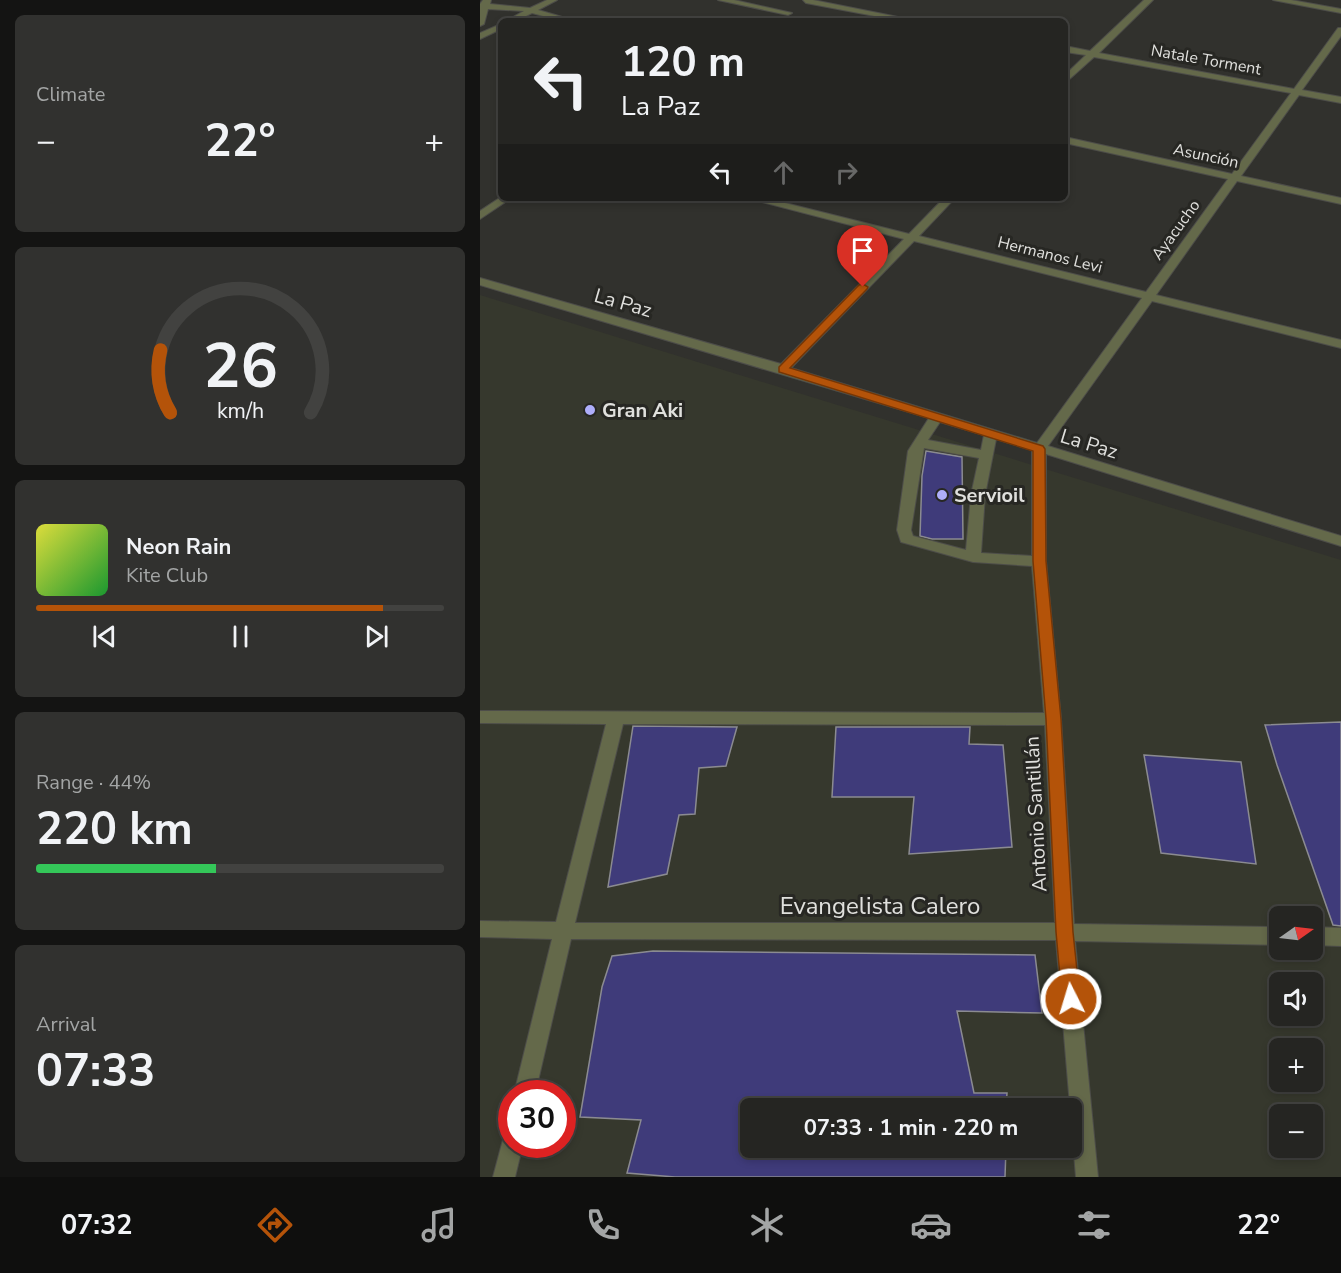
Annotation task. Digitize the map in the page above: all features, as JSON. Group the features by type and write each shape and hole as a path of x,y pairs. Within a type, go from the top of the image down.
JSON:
{"street":[{"path":"508,0 520,8"},
{"path":"516,18 553,0"},
{"path":"722,0 788,13"},
{"path":"780,18 807,0 900,18"},
{"path":"1068,77 1149,0"},
{"path":"1277,0 1341,11"},
{"path":"480,24 484,5 532,10 561,18"},
{"path":"480,36 498,27"},
{"name":"Ayacucho","path":"1039,449 1341,30"},
{"name":"Natale Torment","path":"1068,50 1341,100"},
{"name":"Asunción","path":"1068,142 1341,201"},
{"path":"480,216 502,201"},
{"name":"Hermanos Levi","path":"764,201 1341,344"},
{"path":"783,369 947,201"},
{"name":"La Paz","path":"480,281 783,369 1341,541"},
{"path":"936,417 915,451 904,530 906,539 973,557 1039,561"},
{"path":"973,557 978,495 991,434"},
{"path":"920,443 986,455"},
{"name":"Antonio Santillán","path":"1039,449 1039,561 1053,719 1065,932 1087,1177"},
{"path":"480,717 1053,719"},
{"path":"527,1080 615,717"},
{"name":"Evangelista Calero","path":"480,929 1065,932 1269,936"},
{"path":"1323,936 1341,937"},
{"path":"504,1177 509,1158"}],"shaded area":[{"path":"480,295 1341,560 1341,1177 480,1177"}],"building":[{"name":"Servioil","path":"926,451 962,457 963,539 932,539 920,536 922,476"},
{"path":"1341,722 1341,926 1333,925 1265,725"},
{"path":"633,726 737,727 726,766 699,768 695,814 679,815 667,874 608,887"},
{"path":"836,727 970,727 969,744 1003,745 1012,847 909,854 914,797 832,797"},
{"path":"1144,755 1241,762 1256,864 1161,853"},
{"path":"653,951 1035,955 1042,1013 957,1011 974,1093 1007,1093 1007,1098 740,1098 740,1158 1006,1158 1005,1177 675,1177 627,1173 641,1120 580,1117 602,987 612,956"}],"place":[{"name":"Gran Aki","path":"590,410"},
{"name":"Servioil","path":"942,495"}],"route":[{"path":"863,287 783,369 1039,449 1039,561 1053,719 1071,999"}]}
